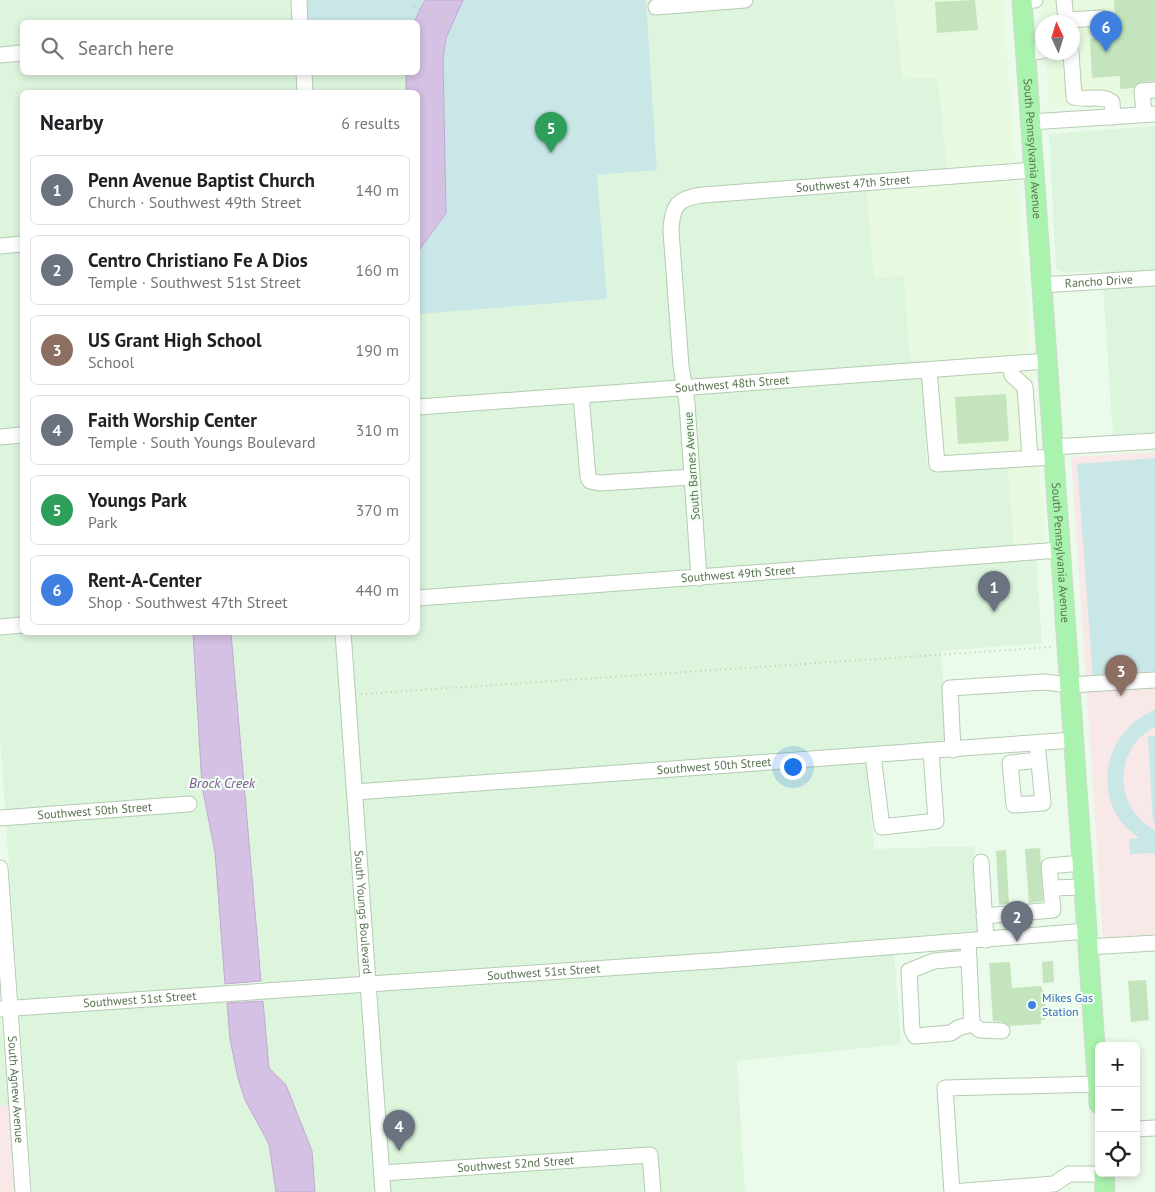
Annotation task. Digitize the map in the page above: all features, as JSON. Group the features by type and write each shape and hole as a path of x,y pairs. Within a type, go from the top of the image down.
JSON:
{"main road":[{"name":"South Pennsylvania Avenue","path":"1026,0 1034,52 1030,122 1095,1055"},
{"path":"1104,1177 1105,1192"}],"street":[{"path":"299,0 300,20"},
{"path":"656,7 745,0"},
{"path":"1064,0 1066,20 1102,18"},
{"path":"0,55 20,53"},
{"path":"1072,60 1074,98 1081,100 1106,98 1112,102 1113,117"},
{"path":"304,75 305,90"},
{"path":"1030,122 1149,114 1142,91 1155,90"},
{"name":"Southwest 47th Street","path":"676,206 691,196 1034,170"},
{"name":"South Barnes Avenue","path":"676,206 671,231 699,578"},
{"path":"0,246 20,244"},
{"name":"Rancho Drive","path":"1041,285 1155,278"},
{"name":"Southwest 48th Street","path":"420,407 1047,361"},
{"path":"1010,364 1012,375 1024,387 1030,458"},
{"path":"929,370 937,464 1030,458 1053,452 1155,441"},
{"path":"581,395 588,477 590,481 600,483 692,477"},
{"path":"0,437 20,435"},
{"name":"Southwest 49th Street","path":"420,598 1060,550"},
{"path":"0,627 20,625"},
{"name":"South Youngs Boulevard","path":"343,635 383,1192"},
{"path":"953,750 950,688 1045,682 1069,685 1155,680"},
{"name":"Southwest 50th Street","path":"354,792 931,752 1073,740"},
{"path":"1037,743 1039,760"},
{"path":"873,755 882,827 936,821 931,752"},
{"name":"Southwest 50th Street","path":"0,818 189,804"},
{"path":"981,862 986,940"},
{"path":"984,916 1053,910 1049,866 1082,863"},
{"name":"South Agnew Avenue","path":"0,868 5,1009 23,1192"},
{"path":"1051,888 1084,887"},
{"path":"1017,913 1018,937"},
{"name":"Southwest 51st Street","path":"5,1009 725,960 1018,937 1155,943"},
{"path":"968,941 972,1024"},
{"path":"934,944 934,961"},
{"path":"969,958 934,961 909,970 912,1030 915,1036 943,1034 972,1024"},
{"path":"972,1024 980,1030 1002,1031"},
{"path":"1095,1084 945,1088 952,1192 1054,1184 1069,1174 1095,1173"},
{"path":"1140,1129 1155,1128"},
{"name":"Southwest 52nd Street","path":"382,1173 650,1155 652,1192"}],"path":[{"path":"414,7 456,24"},
{"path":"348,695 1066,646"}],"shaded area":[{"path":"0,0 292,0 294,20 20,20 20,75 297,75 298,90 20,90 20,236 0,238"},
{"path":"306,0 646,0 657,170 597,175 607,299 420,314 420,249 446,213 420,36 420,20 308,20"},
{"path":"646,0 895,0 902,79 938,77 947,169 874,277 904,276 910,359 922,359 927,468 1008,465 1014,545 1035,544 1042,643 941,651 948,741 865,748 874,849 974,846 980,931 893,938 901,1044 737,1061 745,1192 315,1192 312,1151 286,1085 269,1068 231,635 420,635 420,311 607,299 597,175 657,170"},
{"path":"895,0 1003,0 1045,541 1035,544 1014,545 1008,465 927,468 922,359 910,360 904,276 874,278 865,176 947,169 938,77 902,79"},
{"path":"1041,0 1155,0 1155,101 1049,108 1046,60 1080,60 1080,15 1042,15"},
{"path":"312,75 406,75 406,90 313,90"},
{"path":"1155,126 1155,432 1113,435 1102,271 1064,273 1056,269 1049,134"},
{"path":"20,252 20,635 193,635 202,786 215,852 230,1039 245,1100 269,1144 276,1192 32,1192 0,737 0,254"},
{"path":"1155,452 1155,934 1103,938 1071,457"},
{"path":"1155,458 1155,674 1093,678 1077,464"},
{"path":"1155,710 1155,727 1141,737 1131,749 1125,763 1124,778 1125,793 1131,808 1141,820 1155,830 1155,853 1130,854 1129,839 1139,838 1121,822 1111,804 1108,771 1111,756 1118,741 1140,718"},
{"path":"1148,736 1155,736 1155,823 1153,823"},
{"path":"0,1010 9,1105 0,1106"},
{"path":"9,1105 15,1192 0,1192 0,1106"}],"water":[{"path":"425,0 463,0 446,38 443,60 446,213 420,249 420,90 406,90 406,75 420,75 420,20 415,20"},
{"name":"Brock Creek","path":"193,635 231,635 261,981 225,984 215,852 202,786"},
{"path":"263,1001 269,1068 286,1085 312,1151 315,1192 276,1192 269,1144 245,1100 238,1078 230,1039 227,1003"}],"building":[{"path":"975,0 978,30 937,33 935,2"},
{"path":"1114,0 1155,0 1155,81 1141,82 1133,88 1120,89 1120,76 1092,78 1090,39 1116,37"},
{"path":"1006,394 1009,441 958,444 955,397"},
{"path":"1040,848 1043,901 1029,903 1025,849"},
{"path":"1006,850 1009,904 999,905 996,851"},
{"name":"Mikes Gas Station","path":"1053,961 1054,982 1043,983 1042,962"},
{"path":"1010,962 1012,988 1041,986 1045,996 1047,1015 1045,1020 1041,1020 1041,1024 1010,1026 1003,1022 993,1021 989,963"},
{"path":"1146,980 1149,1020 1131,1022 1128,981"}],"place":[{"name":"Rent-A-Center","path":"1106,52"},
{"name":"Youngs Park","path":"551,153"},
{"name":"Penn Avenue Baptist Church","path":"994,612"},
{"name":"US Grant High School","path":"1121,696"},
{"name":"Centro Christiano Fe A Dios","path":"1017,942"},
{"name":"Mikes Gas Station","path":"1032,1005"},
{"name":"Faith Worship Center","path":"399,1151"}]}
